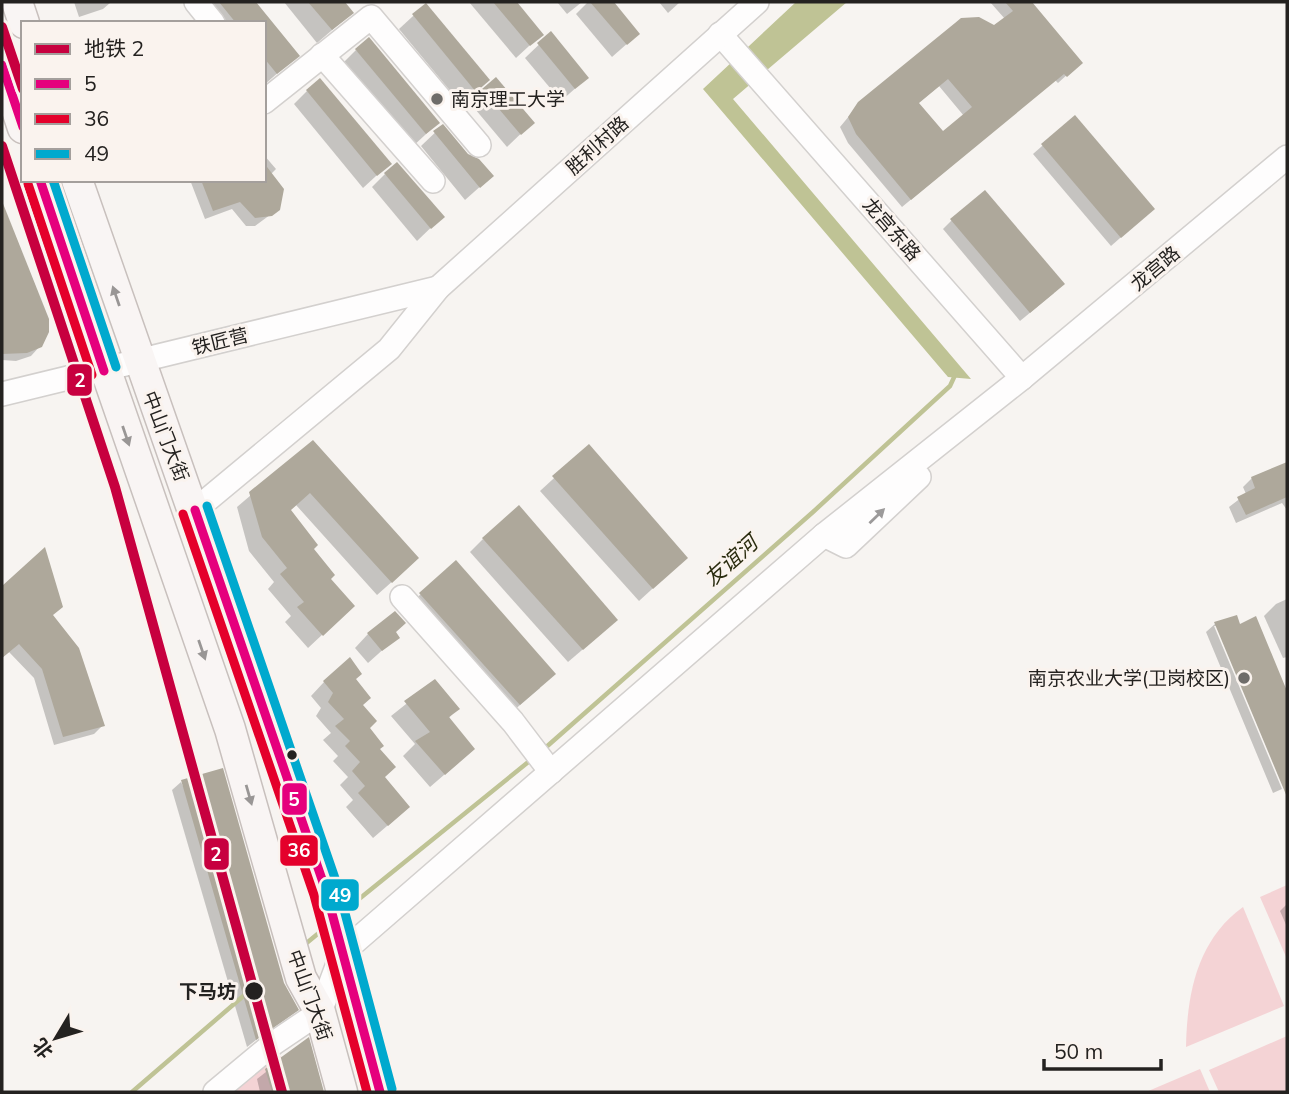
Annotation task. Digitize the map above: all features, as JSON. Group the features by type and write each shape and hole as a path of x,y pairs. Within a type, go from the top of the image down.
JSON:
{"main road":[{"path":"17,2 23,21"},
{"path":"2,65 21,122"},
{"name":"中山门大街","path":"41,182 230,729 301,978 320,1012 342,1092"},
{"name":"中山门大街","path":"78,182 138,360 195,510 326,891 380,1092"}],"street":[{"path":"195,2 211,21"},
{"name":"胜利村路","path":"195,510 389,349 438,288 728,42 757,2"},
{"path":"267,93 322,55 371,16 479,145"},
{"name":"龙宫东路","path":"728,42 1022,378"},
{"path":"322,55 433,181"},
{"name":"龙宫路","path":"342,953 547,768 824,535 1022,378 1287,157"},
{"name":"铁匠营","path":"2,394 438,288"},
{"path":"402,597 547,768"},
{"path":"215,1092 274,1043 320,1012 342,953"}],"shaded area":[{"path":"796,2 847,2 733,99 971,379 948,377 703,89"},
{"path":"1287,885 1287,959 1260,897"},
{"path":"1243,907 1284,1006 1186,1047 1192,988 1205,952 1227,920"},
{"path":"1287,1036 1287,1092 1219,1092 1209,1070"},
{"path":"281,1056 292,1092 229,1092 253,1071"},
{"path":"1200,1069 1210,1092 1146,1092"}],"building":[{"path":"219,2 256,2 300,56 277,74 266,60 266,21 234,21"},
{"path":"308,2 345,2 354,13 332,30"},
{"path":"493,2 517,2 544,35 530,46"},
{"path":"590,2 614,2 640,34 627,45"},
{"path":"1005,2 1032,2 1083,63 1067,77 1064,74 911,200 856,134 848,117 858,102 961,18 979,17 994,25 1013,11","holes":["948,79 972,107 943,131 919,103"]},
{"path":"426,3 490,80 476,92 412,14"},
{"path":"551,31 589,78 575,89 537,43"},
{"path":"369,37 440,123 426,134 355,49"},
{"path":"496,77 535,123 521,135 482,89"},
{"path":"320,78 392,164 377,176 306,90"},
{"path":"1075,115 1155,209 1121,238 1041,144"},
{"path":"443,124 468,154 479,159 494,176 480,188 433,131"},
{"path":"397,162 445,217 431,229 384,173"},
{"path":"266,166 284,189 280,210 272,216 255,218 240,202 213,211 202,182 266,182"},
{"path":"985,190 1065,284 1030,313 950,219"},
{"path":"2,201 49,319 49,332 42,347 27,353 2,354"},
{"path":"313,440 419,558 392,583 310,493 291,510 318,545 314,549 335,575 331,579 355,606 323,636 297,607 304,602 280,574 287,568 262,537 249,492"},
{"path":"589,444 688,558 653,589 552,476"},
{"path":"1287,462 1287,497 1246,515 1237,497 1255,488 1251,477"},
{"path":"519,505 618,620 583,650 482,538"},
{"path":"45,547 63,607 53,615 79,648 105,726 63,737 42,669 19,644 2,658 2,586"},
{"path":"456,560 556,674 520,705 419,593"},
{"path":"395,611 406,623 396,632 400,638 382,651 367,633"},
{"path":"1237,615 1240,624 1256,616 1287,691 1287,797 1214,622"},
{"path":"350,657 362,674 356,679 371,698 363,705 377,721 370,728 384,746 380,749 396,767 385,777 410,807 388,826 358,793 365,786 352,771 360,762 345,746 350,741 335,726 344,719 328,702 333,693 323,681"},
{"path":"435,679 460,709 449,717 475,749 445,775 415,741 430,732 404,701"},
{"path":"223,768 284,983 299,1010 256,1040 181,780"},
{"path":"309,1037 324,1092 272,1092 265,1069"}],"waterway":[{"name":"友谊河","path":"544,749 813,512 950,386 956,373"},
{"name":"友谊河","path":"343,912 532,759"},
{"name":"友谊河","path":"303,946 326,927"},
{"name":"友谊河","path":"132,1092 248,992"}],"metro line":[{"name":"2","path":"2,27 21,83"},
{"name":"2","path":"2,146 115,487 282,1092"}],"transit line":[{"name":"5","path":"2,65 21,121"},
{"name":"5","path":"41,182 104,371"},
{"name":"49","path":"54,182 116,367"},
{"name":"36","path":"28,184 92,375"},
{"name":"49","path":"207,506 338,887 392,1089"},
{"name":"5","path":"195,510 326,891 380,1092"},
{"name":"36","path":"183,514 314,895 367,1092"}],"place":[{"name":"南京理工大学","path":"437,99"},
{"name":"南京农业大学(卫岗校区)","path":"1244,678"},
{"name":"下马坊","path":"254,991"}]}
